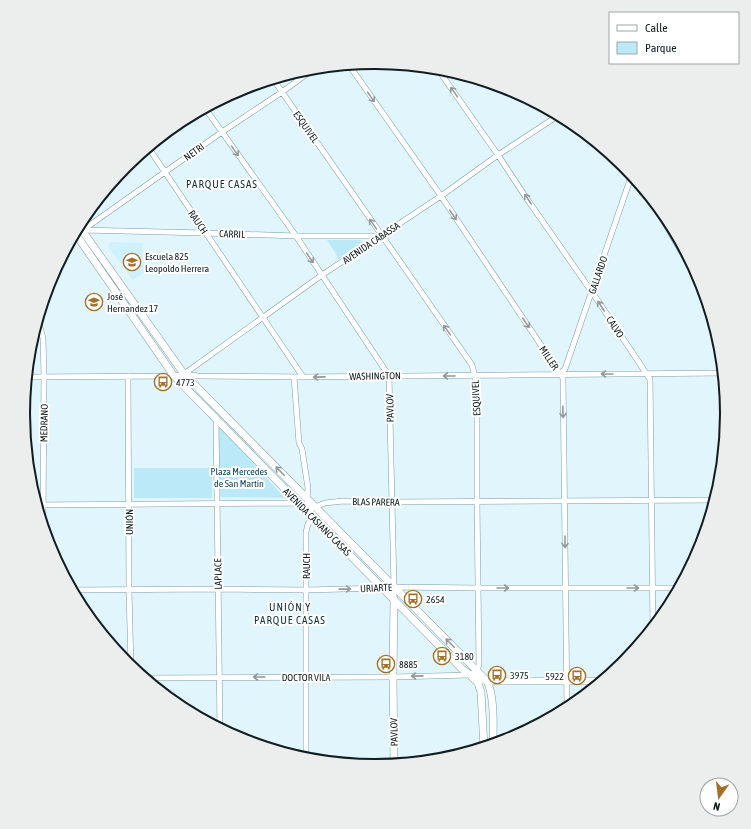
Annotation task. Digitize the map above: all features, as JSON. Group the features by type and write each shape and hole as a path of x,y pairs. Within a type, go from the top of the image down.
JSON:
{"main road":[{"name":"AVENIDA CASIANO CASAS","path":"80,236 184,374 487,681"},
{"name":"AVENIDA CASIANO CASAS","path":"80,236 174,376 455,662 470,675 477,679 487,681 595,681"},
{"name":"PAVLOV","path":"394,599 394,759"},
{"path":"470,675 478,683 481,692 484,743"},
{"path":"487,681 492,697 493,740"}],"street":[{"name":"MILLER","path":"353,70 441,196 563,378 567,702"},
{"name":"CALVO","path":"443,76 592,292 650,379 653,621"},
{"name":"NETRI","path":"86,226 302,77"},
{"name":"ESQUIVEL","path":"276,84 472,365 477,384 479,665 477,670"},
{"path":"208,112 296,236 389,376"},
{"name":"AVENIDA CABASSA","path":"184,374 322,275 554,119"},
{"name":"RAUCH","path":"151,152 303,377"},
{"name":"GALLARDO","path":"560,374 565,369 630,181"},
{"name":"CARRIL","path":"82,232 381,236"},
{"name":"MEDRANO","path":"41,330 43,338 44,376 43,505"},
{"name":"WASHINGTON","path":"32,376 174,376 184,374 198,376 303,377 718,373"},
{"name":"UNIÓN","path":"128,376 131,659"},
{"name":"PAVLOV","path":"389,376 394,599"},
{"path":"294,377 299,443 302,449 313,517"},
{"name":"LAPLACE","path":"216,419 220,722"},
{"name":"BLAS PARERA","path":"43,505 325,503 343,501 477,502 710,500"},
{"name":"RAUCH","path":"306,753 306,532 308,524 313,517"},
{"name":"URIARTE","path":"78,590 306,590 383,588 394,586 478,588 675,588"},
{"path":"470,675 477,670"},
{"name":"DOCTOR VILA","path":"152,678 393,677 470,675"}],"shaded area":[{"name":"Escuela 825 Leopoldo Herrera","path":"111,242 143,243 141,261 153,267 133,280 108,246"}],"green space":[{"path":"327,240 359,240 362,241 362,243 339,259"},
{"name":"Plaza Mercedes de San Martín","path":"219,426 285,498 219,497"},
{"name":"Plaza Mercedes de San Martín","path":"134,468 212,468 212,498 134,498"}],"place":[{"name":"Escuela 825 Leopoldo Herrera","path":"132,262"},
{"name":"José Hernandez 17","path":"94,302"},
{"name":"4773","path":"163,382"},
{"name":"2654","path":"413,599"},
{"name":"3180","path":"442,656"},
{"name":"8885","path":"386,664"},
{"name":"3975","path":"497,675"},
{"name":"5922","path":"577,676"}],"district":[{"name":"PARQUE CASAS","path":"222,184"},
{"name":"UNIÓN Y PARQUE CASAS","path":"290,613"}]}
